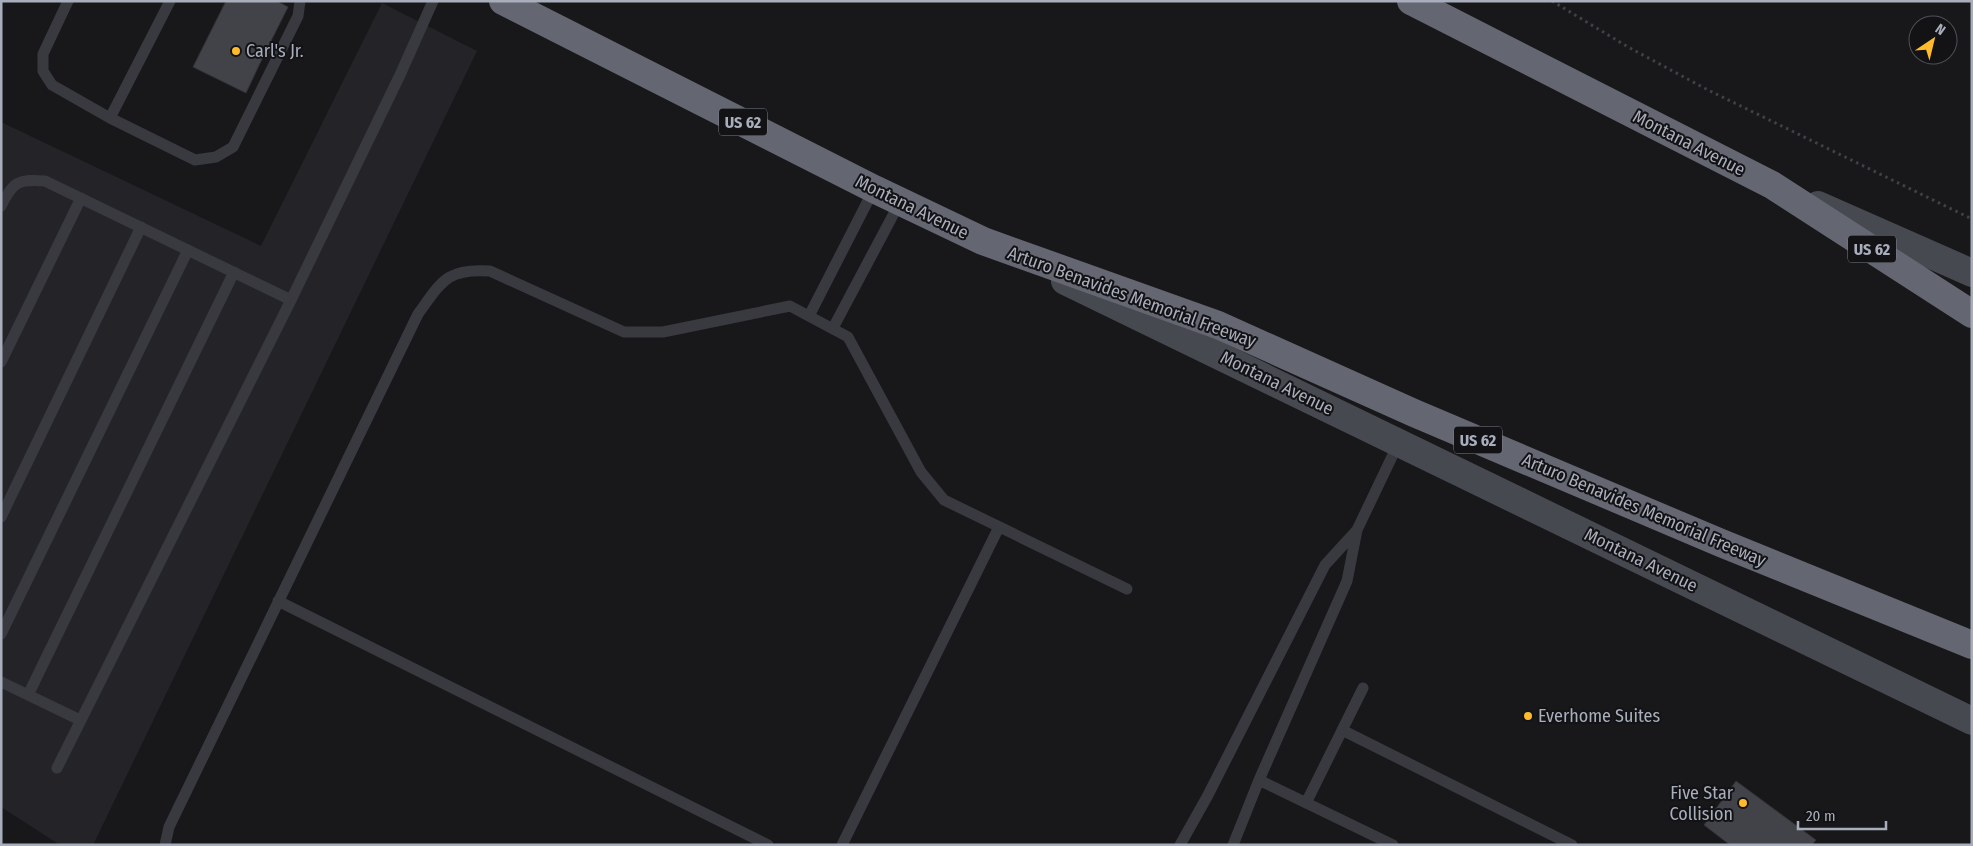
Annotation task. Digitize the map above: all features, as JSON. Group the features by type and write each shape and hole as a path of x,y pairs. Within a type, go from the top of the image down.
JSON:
{"highway":[{"name":"Montana Avenue","path":"503,1 874,189 983,241"},
{"name":"Montana Avenue","path":"1411,1 1772,185"},
{"name":"US 62","path":"1772,185 1972,314"},
{"name":"Arturo Benavides Memorial Freeway","path":"983,241 1218,325 1414,413 1721,543 1972,645"}],"main road":[{"name":"Montana Avenue","path":"1772,185 1972,273"},
{"name":"Montana Avenue","path":"983,241 1972,721"}],"lane":[{"path":"68,1 43,54 43,71 52,85 110,118 195,160 216,157 233,147 298,16 300,1"},
{"path":"110,118 170,1"},
{"path":"57,768 291,300 400,76 432,1"},
{"path":"1,206 9,190 25,179 45,181 291,300"},
{"path":"809,316 874,189"},
{"path":"1,362 81,198"},
{"path":"832,328 900,202"},
{"path":"1,517 141,227"},
{"path":"1,634 188,250"},
{"path":"165,845 169,827 418,314 448,277 468,269 490,271 624,332 663,332 790,306 848,336 921,472 944,500 1127,589"},
{"path":"28,695 234,272"},
{"path":"1233,845 1259,780 1347,580 1357,530 1399,442"},
{"path":"842,845 1000,527"},
{"path":"1180,845 1207,797 1325,565 1357,530"},
{"path":"278,601 768,845"},
{"path":"1,682 80,720"},
{"path":"1306,803 1363,688"},
{"path":"1342,730 1572,845"},
{"path":"1259,780 1392,845"}],"path":[{"path":"1552,1 1708,90 1972,219"}],"shaded area":[{"path":"382,3 477,51 93,845 60,845 1,807 1,122 261,246"}],"building":[{"name":"Carl's Jr.","path":"226,1 277,1 288,7 270,43 273,45 267,59 263,57 246,93 193,67"},
{"name":"Five Star Collision","path":"1736,781 1816,840 1812,845 1730,845 1704,825"}],"place":[{"name":"Carl's Jr.","path":"236,51"},
{"name":"Everhome Suites","path":"1528,716"},
{"name":"Five Star Collision","path":"1743,803"}]}
